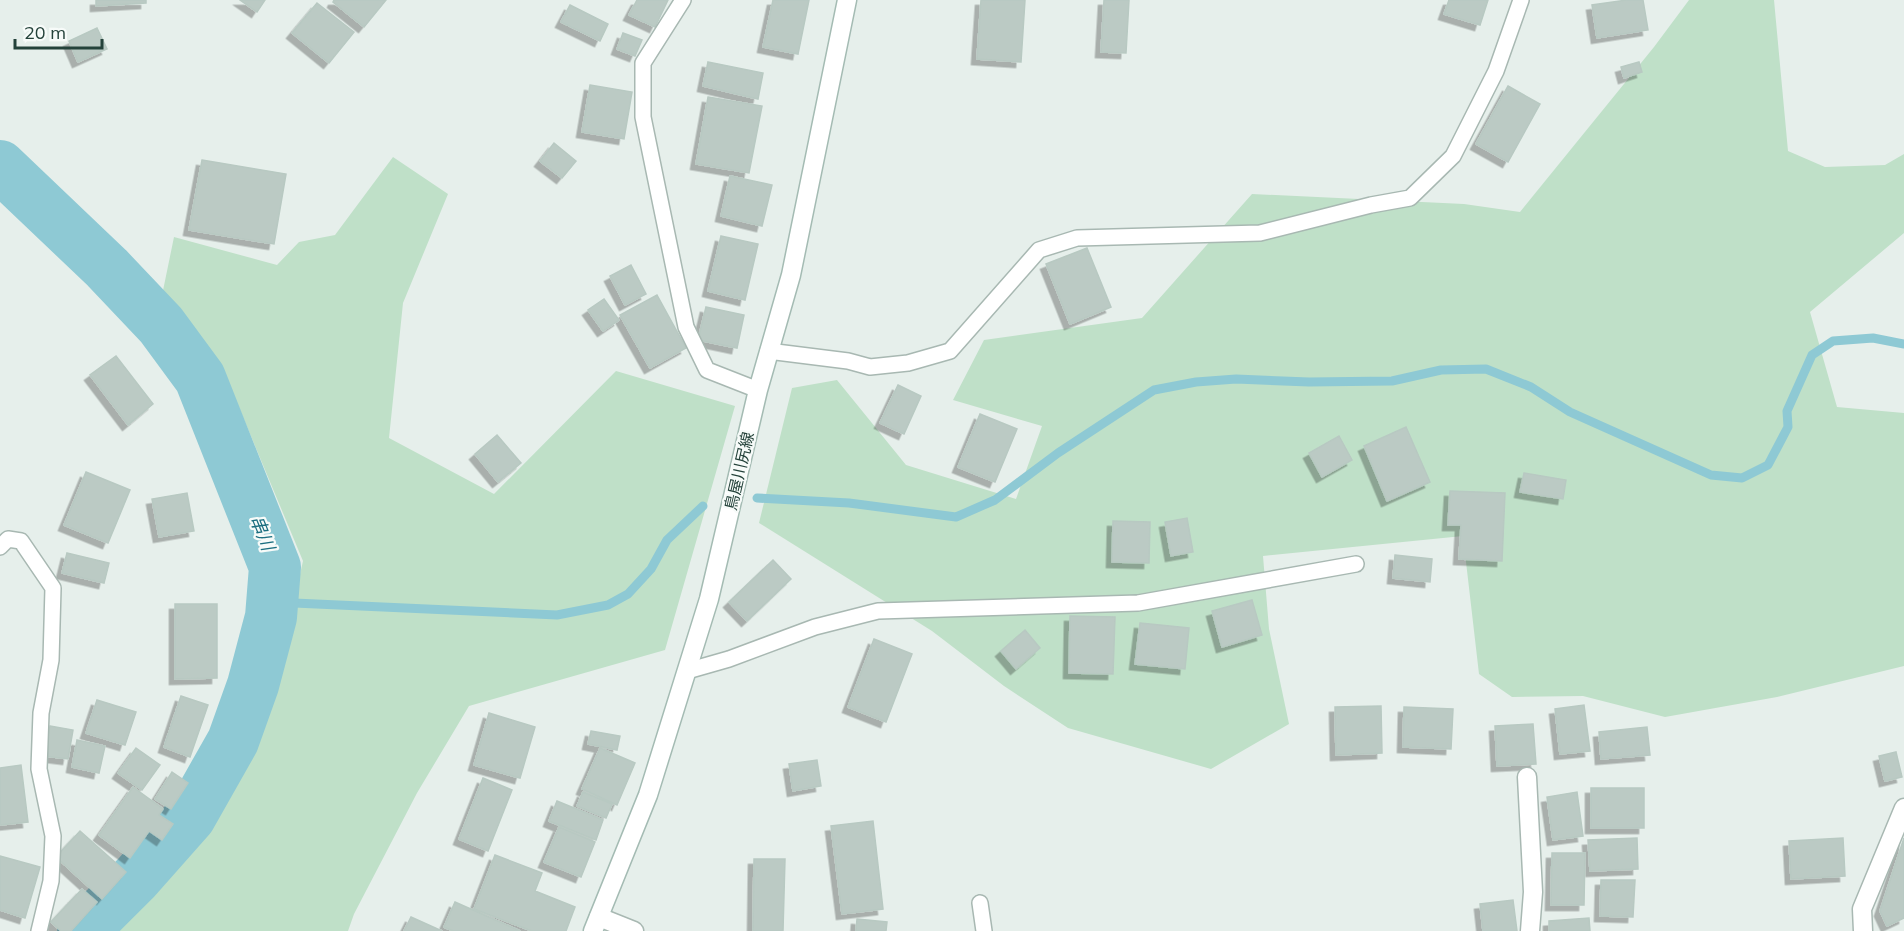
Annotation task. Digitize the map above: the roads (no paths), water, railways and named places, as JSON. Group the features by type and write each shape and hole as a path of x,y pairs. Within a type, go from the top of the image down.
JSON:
{"main road":[{"name":"鳥屋川尻線","path":"596,924 648,795 709,600 758,390 791,275 848,0"},
{"path":"1527,777 1533,892 1530,931"},
{"path":"1863,931 1862,909 1904,808"},
{"path":"596,924 634,931"}],"lane":[{"path":"683,0 643,63 643,117 686,327 707,370 758,390"},
{"path":"768,351 848,361 870,367 908,363 950,351 1039,250 1077,238 1260,233 1371,205 1410,198 1453,156 1496,71 1521,0"},
{"path":"0,547 8,539 21,541 53,588 51,660 41,713 39,769 53,836 51,881 42,928 39,931"},
{"path":"687,671 729,659 815,627 878,610 1138,603 1356,564"},
{"path":"980,903 984,931"}],"waterway":[{"name":"串川","path":"0,166 107,268 161,325 200,378 275,567 271,617 253,685 233,741 190,817 136,878 83,931"},
{"path":"757,498 849,503 956,517 995,500 1058,453 1154,390 1196,382 1236,379 1309,382 1392,381 1441,370 1486,369 1531,387 1570,412 1711,475 1742,478 1768,465 1788,427 1787,411 1812,355 1833,341 1873,338 1904,344"},
{"path":"272,602 557,615 608,605 628,594 651,569 667,540 703,506"}]}
